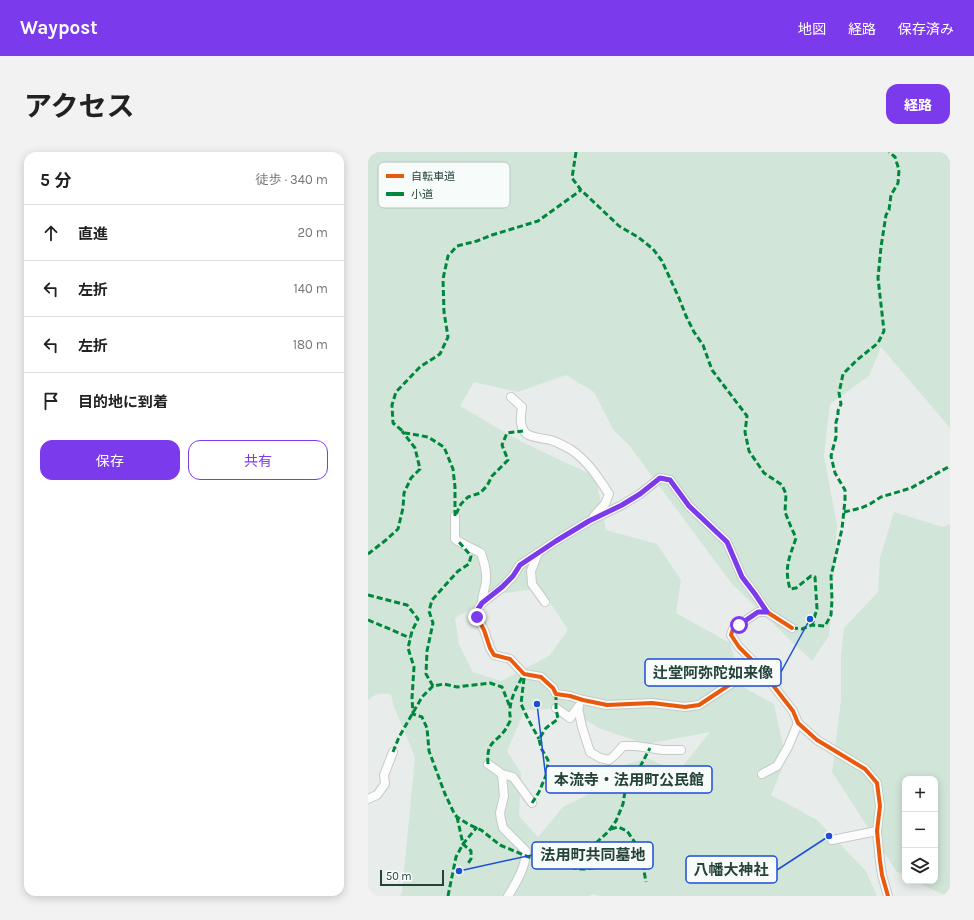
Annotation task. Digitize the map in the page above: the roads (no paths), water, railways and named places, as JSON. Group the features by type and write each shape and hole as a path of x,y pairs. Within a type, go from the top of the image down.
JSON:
{"street":[{"path":"511,397 522,407 521,421 524,431 527,434 537,438 551,440 570,450 585,461 596,474 609,494 606,504 589,521"},
{"path":"758,666 699,705 685,707 652,703 607,705 556,694 553,688 541,677 524,674 510,659 494,656 484,630 477,617 478,609 482,603 513,576 520,565 589,521 622,505 640,494 660,478 670,480 689,506 727,542 742,577 767,612 792,628"},
{"path":"455,516 455,539 481,553 486,568 486,581 482,595 482,603"},
{"path":"538,553 531,571 532,584 546,602"},
{"path":"767,612 758,612 733,629 731,635 739,647 758,666 793,712 798,723 817,740 865,769 877,783 880,806 877,831 882,875 888,896"},
{"path":"556,708 570,718 583,700"},
{"path":"578,708 590,752 600,758 609,760 623,746 636,746 663,750 682,750"},
{"path":"762,774 776,766 788,747 798,723"},
{"path":"368,799 377,795 385,784 384,775 393,752"},
{"path":"488,764 502,774 513,777 532,803"},
{"path":"502,774 504,796 500,813 503,828 526,851 526,856 520,875 508,896"},
{"path":"832,840 877,831"}],"place":[{"name":"辻堂阿弥陀如来像","path":"810,619"},
{"name":"本流寺・法用町公民館","path":"537,704"},
{"name":"八幡大神社","path":"829,836"},
{"name":"法用町共同墓地","path":"459,871"}]}
